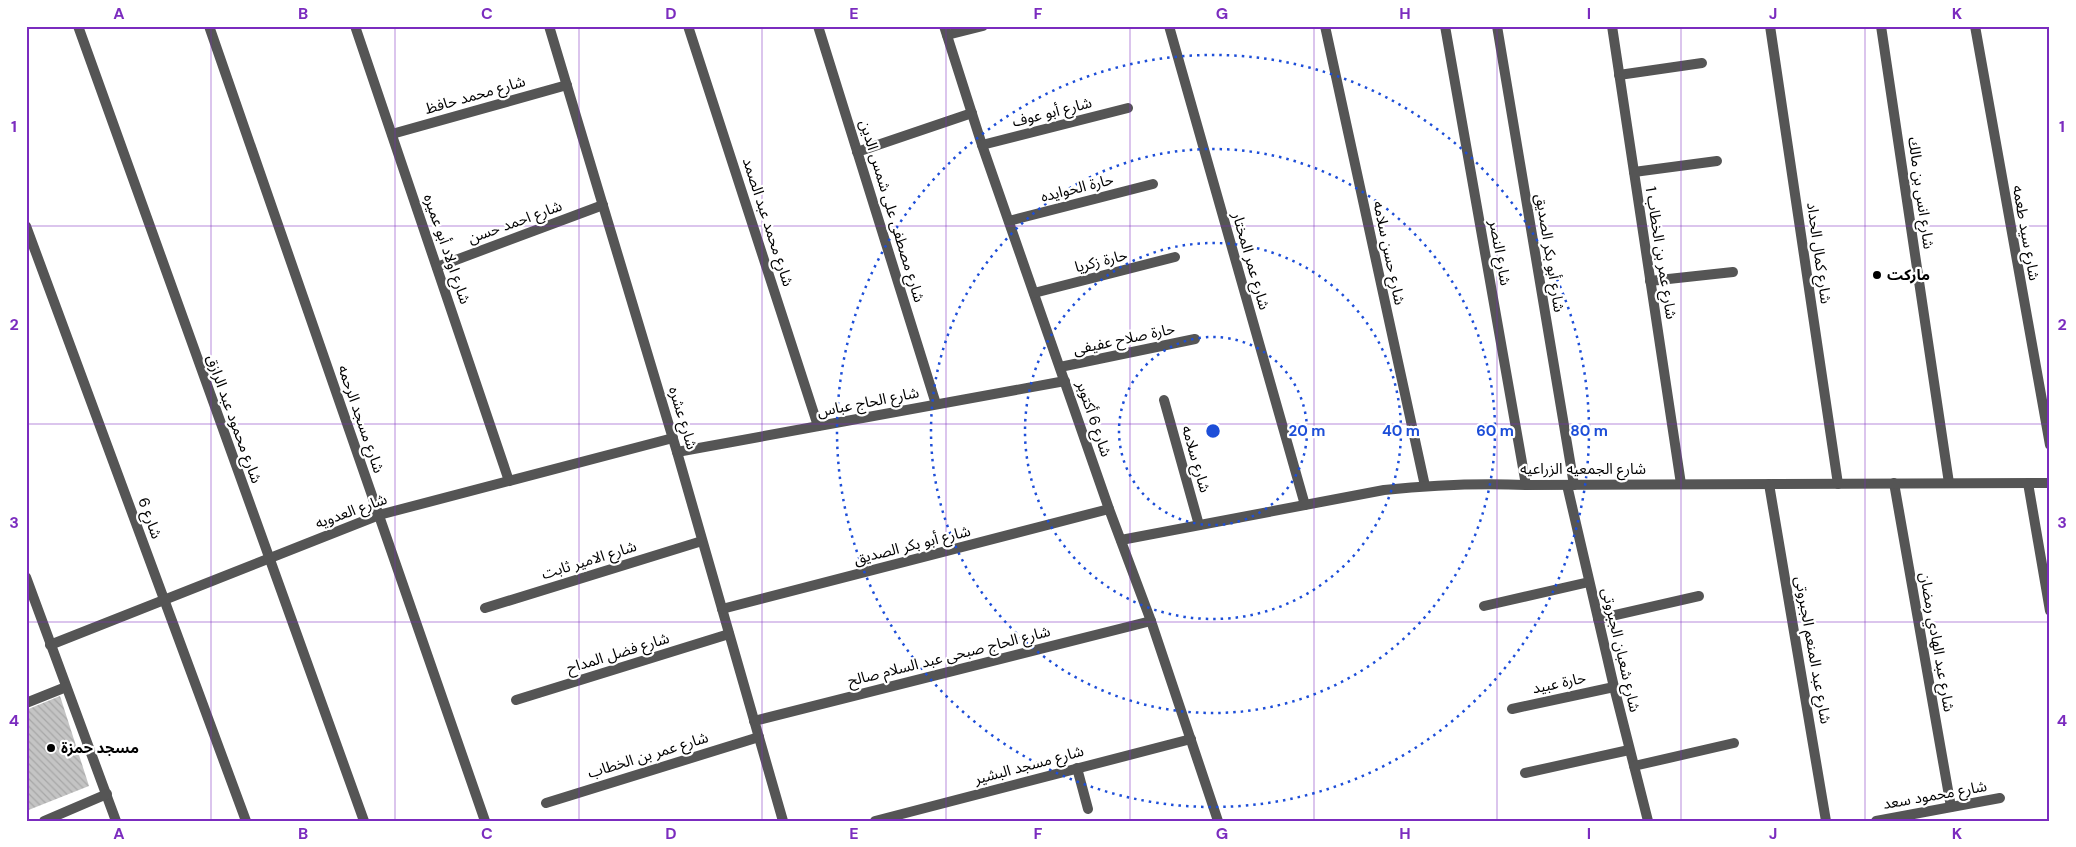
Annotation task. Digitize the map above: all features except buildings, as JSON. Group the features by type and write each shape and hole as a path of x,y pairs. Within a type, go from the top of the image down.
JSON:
{"street":[{"name":"شارع محمود عبد الرازق","path":"78,26 268,559 364,821"},
{"name":"شارع مسجد الرحمه","path":"209,26 485,821"},
{"name":"شارع اولاد أبو عميره","path":"355,26 510,481"},
{"name":"شارع عشره","path":"549,26 673,438 783,821"},
{"name":"شارع محمد عبد الصمد","path":"688,26 818,426"},
{"name":"شارع مصطفى على شمس الدين","path":"818,26 936,404"},
{"path":"946,31 983,26"},
{"name":"شارع عمر المختار","path":"1169,26 1305,504"},
{"name":"شارع حسن سلامه","path":"1324,26 1425,486"},
{"name":"شارع النصر","path":"1445,26 1526,485"},
{"name":"شارع أبو بكر الصديق","path":"1497,26 1570,485"},
{"name":"شارع عمر بن الخطاب 1","path":"1612,26 1681,484"},
{"name":"شارع كمال الحداد","path":"1770,26 1838,484"},
{"name":"شارع انس بن مالك","path":"1881,26 1949,483"},
{"name":"شارع سيد طعمه","path":"1975,26 2050,445"},
{"name":"شارع 6 أكتوبر","path":"946,31 982,145 1109,509 1151,621 1218,821"},
{"path":"1619,75 1702,63"},
{"name":"شارع محمد حافظ","path":"392,134 566,84"},
{"name":"شارع أبو عوف","path":"982,145 1128,108"},
{"path":"857,152 972,113"},
{"path":"1634,172 1717,161"},
{"name":"حارة الحوايده","path":"1009,221 1153,184"},
{"name":"شارع احمد حسن","path":"437,267 603,205"},
{"name":"شارع 6","path":"26,226 246,821"},
{"name":"حارة زكريا","path":"1034,294 1176,257"},
{"path":"1650,281 1733,272"},
{"name":"حارة صلاح عفيفى","path":"1060,368 1194,339"},
{"name":"شارع الحاج عباس","path":"677,452 1065,381"},
{"name":"شارع سلامه","path":"1164,400 1199,525"},
{"name":"شارع العدويه","path":"50,645 378,515 673,438"},
{"name":"شارع الجمعيه الزراعيه","path":"1121,540 1305,504 1384,490 1425,486 1475,483 1526,485 2050,483"},
{"name":"شارع عبد الهادي رمضان","path":"1894,483 1951,807"},
{"path":"2028,483 2050,611"},
{"name":"شارع عبد المنعم الجبروتى","path":"1770,484 1826,821"},
{"name":"شارع شعبان الجبروتى","path":"1570,485 1589,582 1648,821"},
{"name":"شارع أبو بكر الصديق","path":"722,609 1109,509"},
{"name":"شارع الامير ثابت","path":"484,608 702,541"},
{"path":"26,577 116,821"},
{"path":"1484,606 1589,582"},
{"path":"1598,619 1699,596"},
{"name":"شارع الحاج صبحى عبد السلام صالح","path":"754,721 1151,621"},
{"name":"شارع فضل المداح","path":"516,700 729,634"},
{"path":"26,703 66,687"},
{"name":"حارة عبيد","path":"1512,709 1614,687"},
{"name":"شارع عمر بن الخطاب","path":"546,803 759,737"},
{"name":"شارع مسجد البشير","path":"875,821 1191,739"},
{"path":"1634,766 1734,743"},
{"path":"1525,773 1630,750"},
{"path":"1077,768 1088,809"},
{"path":"44,821 107,794"},
{"name":"شارع محمود سعد","path":"1876,821 2000,798"}],"place":[{"name":"ماركت","path":"1877,275"},
{"name":"مسجد حمزة","path":"51,748"}]}
